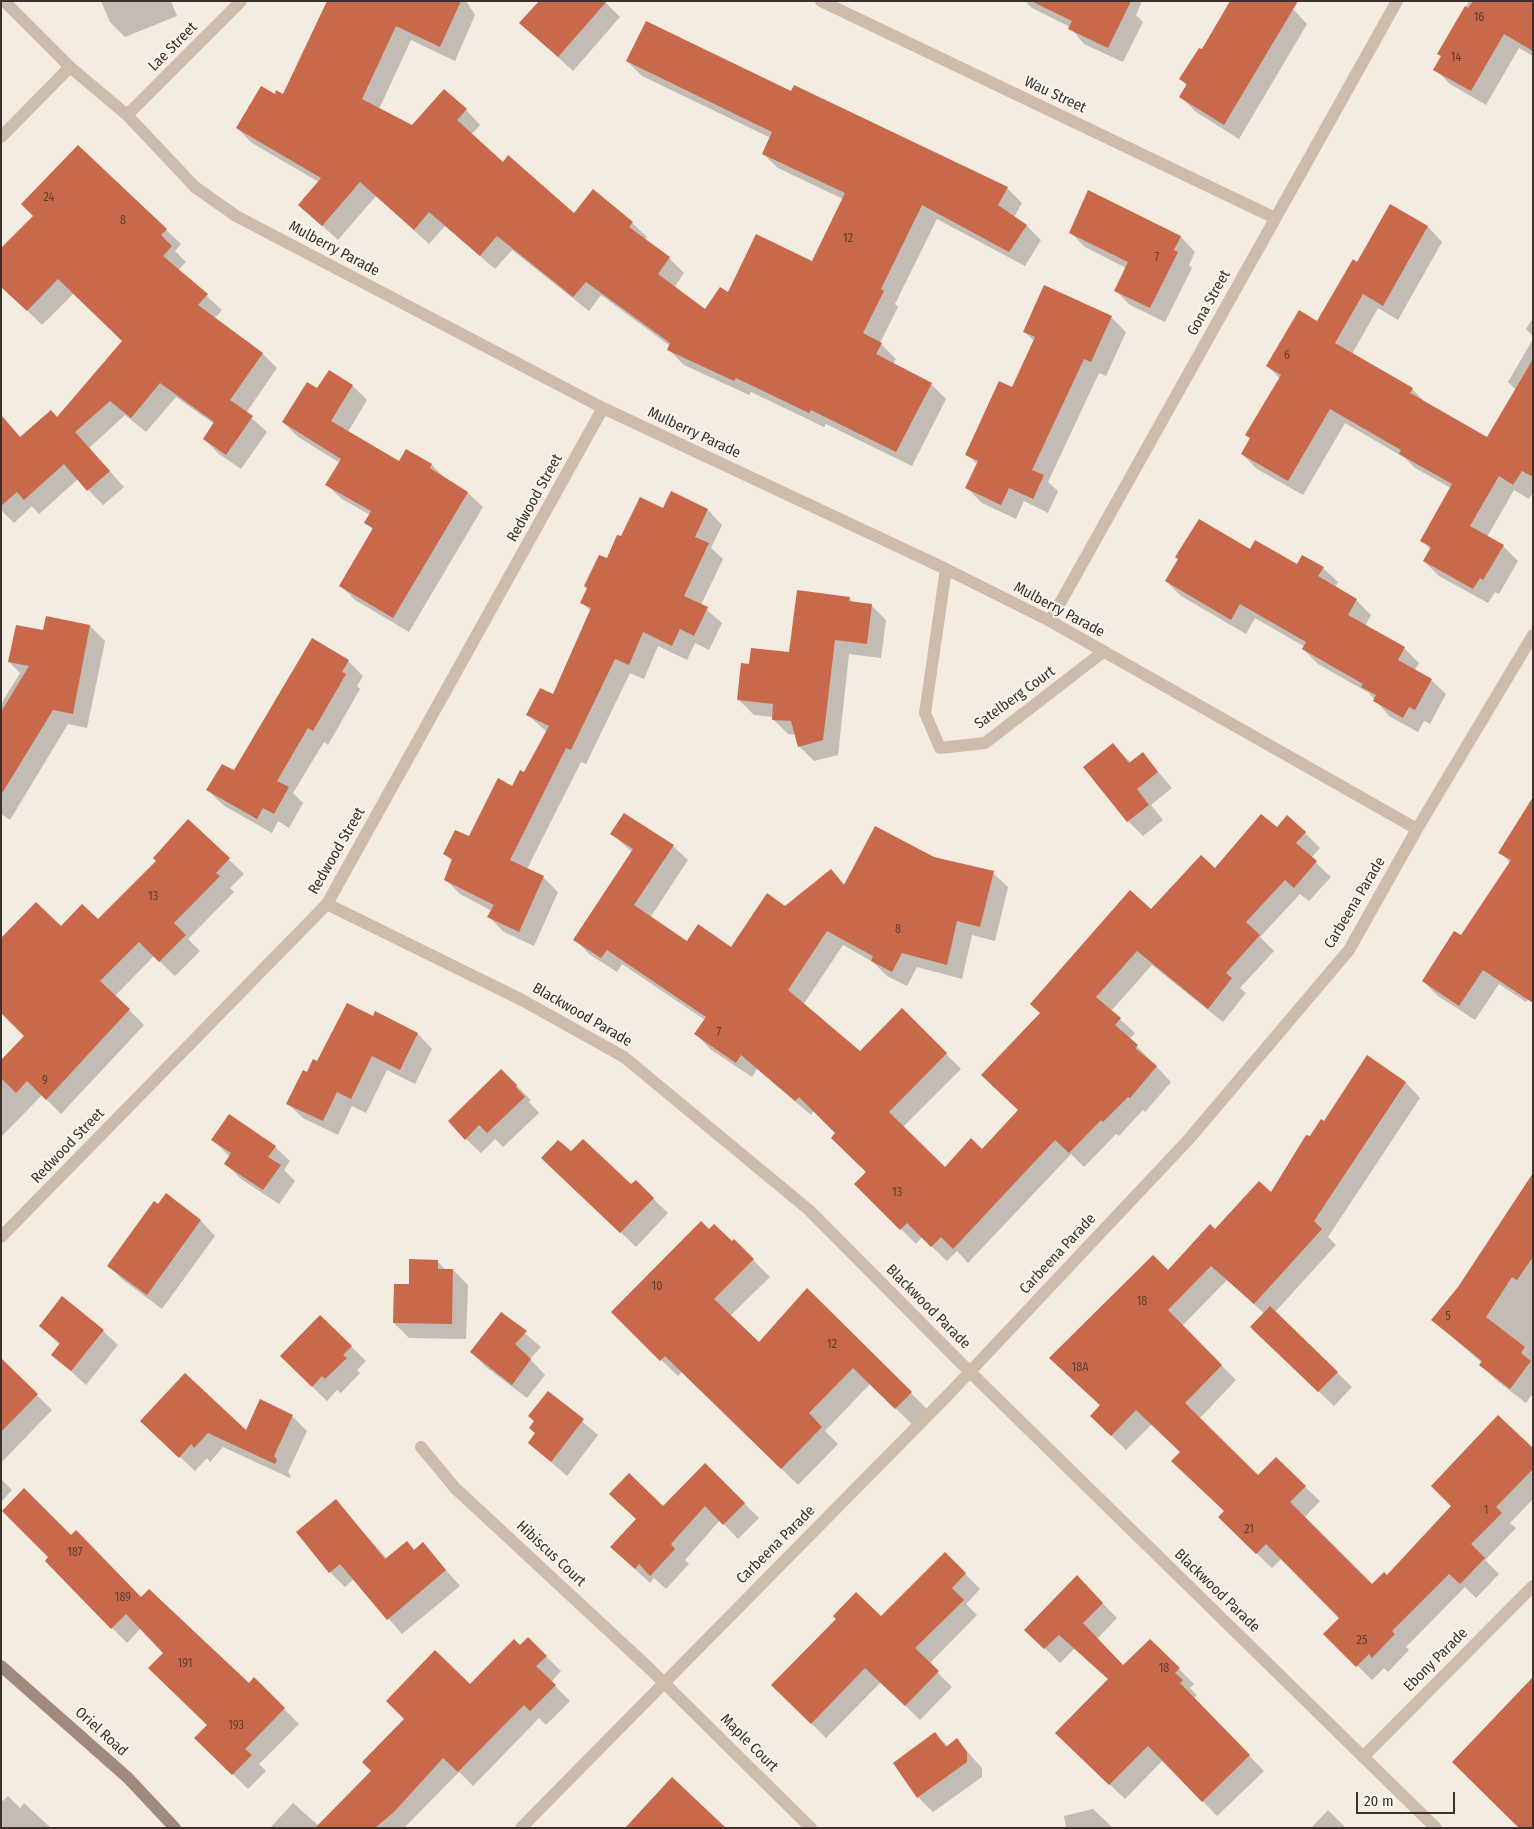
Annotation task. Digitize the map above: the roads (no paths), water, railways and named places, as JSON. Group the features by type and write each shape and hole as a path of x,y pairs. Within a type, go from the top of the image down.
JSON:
{"street":[{"name":"Mulberry Parade","path":"4,1 70,67 127,115 195,187 236,216 603,408 946,569 1050,621 1417,829"},
{"name":"Lae Street","path":"127,115 241,1"},
{"name":"Wau Street","path":"821,1 1275,218"},
{"name":"Gona Street","path":"1050,621 1397,1"},
{"path":"1,137 70,67"},
{"name":"Redwood Street","path":"1,1237 327,904 603,408"},
{"name":"Satelberg Court","path":"946,569 925,713 940,748 985,743 1103,652"},
{"name":"Carbeena Parade","path":"520,1828 970,1372 1189,1139 1349,950 1417,829 1533,634"},
{"name":"Blackwood Parade","path":"327,904 522,1000 624,1057 809,1210 970,1372 1436,1828"},
{"name":"Hibiscus Court","path":"421,1446 455,1488 663,1682"},
{"name":"Ebony Parade","path":"1363,1757 1533,1586"},
{"name":"Oriel Road","path":"1,1666 128,1778 176,1828"},
{"name":"Maple Court","path":"663,1682 811,1828"}]}
